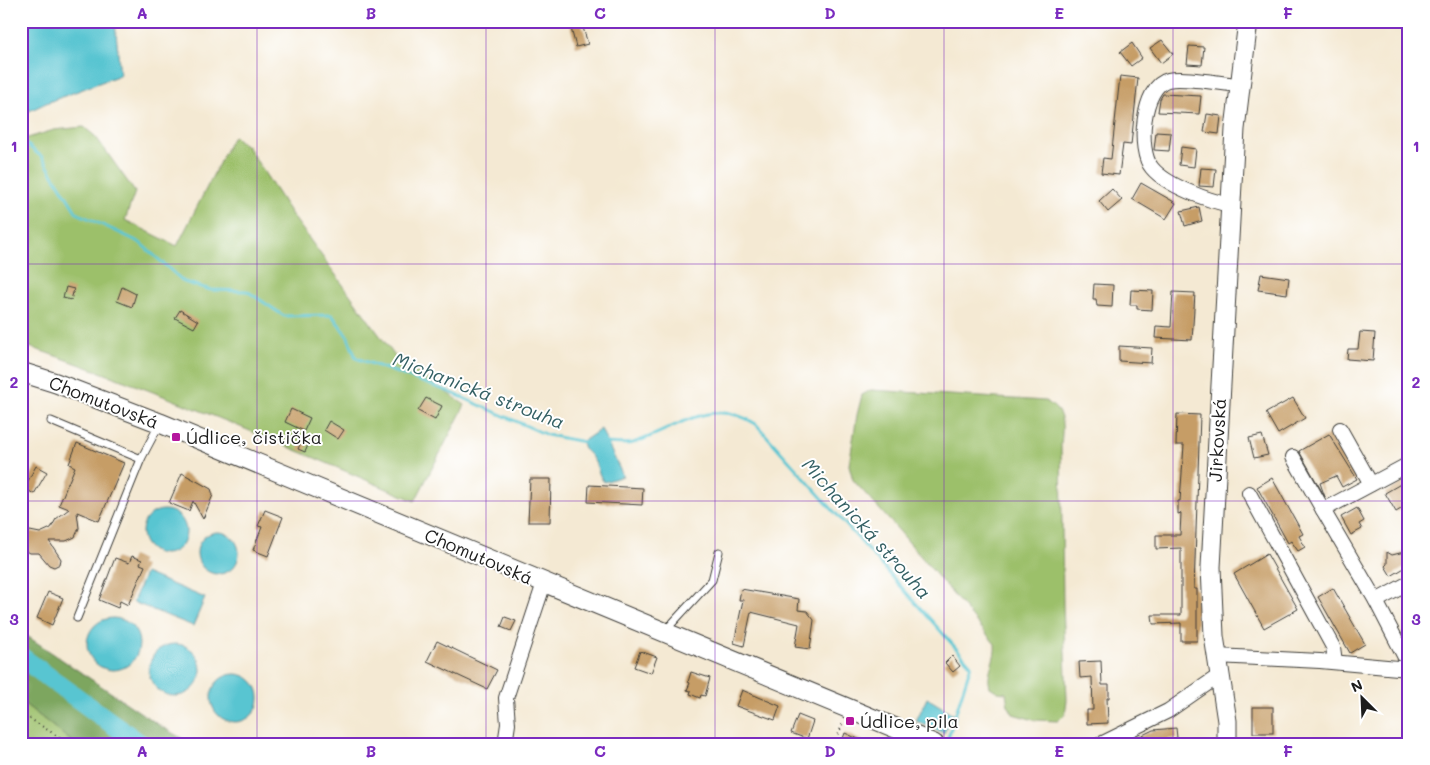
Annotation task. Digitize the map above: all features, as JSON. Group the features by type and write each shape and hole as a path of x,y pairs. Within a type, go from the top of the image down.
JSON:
{"street":[{"name":"Jirkovská","path":"1227,744 1227,721 1216,656 1211,567 1231,215 1240,86 1248,21"},
{"path":"1231,215 1158,174 1148,162 1144,144 1150,95 1162,82 1174,79 1240,86"},
{"name":"Chomutovská","path":"21,372 160,423 934,744"},
{"path":"1340,429 1371,484"},
{"path":"1293,457 1406,650 1409,665"},
{"path":"1324,510 1409,464"},
{"path":"1249,493 1333,647 1334,662"},
{"path":"505,744 508,724 506,698 544,583"},
{"path":"1376,601 1409,583"},
{"path":"1216,656 1334,662 1409,669"},
{"path":"1100,744 1168,711 1220,676"}],"lane":[{"path":"51,421 141,459"},
{"path":"77,618 141,459 160,423"},
{"path":"664,633 712,580 719,552"}],"path":[{"path":"835,744 848,708"},
{"path":"21,712 70,744"}],"green space":[{"path":"84,127 96,137 135,192 125,220 177,246 233,136 247,146 292,215 397,359 465,405 415,501 170,399 21,344 21,140 54,130"},
{"path":"871,390 1045,401 1052,405 1059,414 1062,424 1063,605 1067,700 1065,714 1058,721 1034,720 1013,714 1008,705 1006,693 998,692 990,687 989,676 995,644 901,533 853,480 849,465 857,415 862,395"},
{"path":"21,632 162,727 192,744 75,744 21,701"},
{"path":"21,701 75,744 21,744"}],"water":[{"path":"21,21 115,21 120,75 46,103 21,115"},
{"path":"601,429 623,476 604,482 595,462 585,450 582,442"},
{"path":"164,510 176,514 182,520 186,532 182,544 176,550 164,554 152,550 146,544 142,532 146,520 152,514"},
{"path":"214,532 222,532 233,538 239,553 233,568 222,574 214,574 203,568 197,557 197,549 203,538"},
{"path":"145,573 205,598 193,626 133,602"},
{"path":"108,618 118,618 128,622 135,629 139,644 135,659 128,666 118,670 108,670 98,666 91,659 87,649 87,639 91,629 98,622"},
{"path":"170,644 180,644 194,651 201,665 201,675 194,689 180,696 170,696 160,692 153,685 149,675 149,665 153,655 160,648"},
{"path":"235,674 244,676 252,681 257,689 259,698 257,707 252,715 244,720 235,722 226,720 218,715 213,707 211,698 213,689 218,681 226,676"},
{"path":"927,698 953,714 944,733 916,721"}],"building":[{"path":"569,21 581,21 588,44 576,47"},
{"path":"1162,40 1173,54 1161,63 1150,48"},
{"path":"1132,43 1142,58 1131,66 1120,52"},
{"path":"1189,46 1204,47 1202,65 1187,64"},
{"path":"1120,76 1138,78 1131,145 1123,144 1119,175 1101,173 1103,158 1111,159"},
{"path":"1163,94 1201,96 1199,114 1158,112 1160,99"},
{"path":"1207,114 1221,116 1219,134 1204,132"},
{"path":"1156,132 1171,133 1169,151 1154,150"},
{"path":"1181,147 1196,149 1194,167 1179,165"},
{"path":"1201,168 1216,169 1214,187 1199,186"},
{"path":"1141,183 1176,203 1166,219 1132,199"},
{"path":"1112,189 1122,200 1108,212 1099,201"},
{"path":"1199,207 1202,221 1185,226 1181,211"},
{"path":"1261,274 1289,278 1287,294 1258,290"},
{"path":"1094,284 1113,285 1112,307 1097,306 1096,299 1093,299"},
{"path":"66,287 74,289 71,300 63,298"},
{"path":"122,287 136,294 132,307 117,301"},
{"path":"1131,290 1153,291 1152,310 1137,309 1137,305 1130,305"},
{"path":"1173,292 1195,293 1192,340 1155,338 1156,326 1171,327"},
{"path":"180,310 198,321 194,328 175,318"},
{"path":"1360,332 1375,333 1373,361 1347,359 1348,349 1358,349"},
{"path":"1119,346 1152,348 1151,363 1119,361"},
{"path":"426,398 442,406 435,420 418,411"},
{"path":"1293,398 1305,418 1278,434 1266,413"},
{"path":"291,409 310,418 304,431 285,422"},
{"path":"1177,414 1200,415 1194,589 1197,589 1197,641 1181,641 1181,623 1153,624 1152,615 1181,615 1181,548 1156,549 1156,535 1180,535 1181,513 1178,514 1178,501 1180,501 1184,445 1176,445"},
{"path":"329,421 344,430 338,439 324,430"},
{"path":"1329,434 1357,479 1342,487 1336,476 1320,483 1325,497 1299,451"},
{"path":"1262,435 1268,455 1254,458 1249,438"},
{"path":"302,440 309,443 305,452 298,449"},
{"path":"77,443 124,463 99,521 77,512 79,528 75,537 66,541 49,541 61,559 60,564 54,567 49,565 39,553 30,553 25,550 21,536 30,531 40,533 51,528 56,519 69,509 59,505 75,467 69,464"},
{"path":"36,466 47,472 34,494 24,488"},
{"path":"182,473 211,489 213,495 203,519 193,501 189,511 169,503"},
{"path":"1272,478 1303,534 1299,536 1305,547 1298,551 1291,541 1288,543 1257,487"},
{"path":"530,479 551,479 550,522 528,522"},
{"path":"1404,482 1409,489 1409,504 1396,512 1385,493"},
{"path":"589,485 643,488 642,505 588,502"},
{"path":"1357,508 1364,521 1359,524 1362,529 1351,535 1341,517"},
{"path":"265,510 283,517 268,556 253,550 262,527 258,526"},
{"path":"1387,552 1392,555 1404,552 1409,561 1404,565 1406,567 1391,576 1385,566 1387,564"},
{"path":"1267,554 1298,609 1264,628 1234,574"},
{"path":"132,556 142,560 140,564 145,566 128,605 120,601 118,608 99,600 115,558 129,563"},
{"path":"1333,588 1365,644 1350,653 1318,597"},
{"path":"741,589 799,599 798,610 807,611 814,620 810,649 795,647 799,624 751,612 744,646 734,643 743,600 739,600"},
{"path":"48,592 63,598 52,625 37,618"},
{"path":"505,617 516,621 511,631 501,627"},
{"path":"437,641 497,670 487,689 427,661"},
{"path":"640,651 657,657 651,673 634,667"},
{"path":"952,656 960,666 953,672 945,663"},
{"path":"1101,661 1102,685 1109,685 1109,698 1107,698 1108,723 1087,724 1087,710 1093,710 1092,677 1080,678 1079,662"},
{"path":"691,672 710,678 705,696 701,695 700,698 690,694 691,691 687,690"},
{"path":"742,690 780,706 775,720 736,706"},
{"path":"1253,707 1273,707 1273,733 1253,733"},
{"path":"798,715 813,721 807,739 791,733"},
{"path":"1176,728 1177,738 1144,744 1124,744 1153,730"},
{"path":"845,733 869,744 841,744"}],"waterway":[{"name":"Michanická strouha","path":"21,140 42,157 77,213 139,242 184,282 211,290 247,291 284,316 332,315 348,337 356,358 450,392 547,435 584,442"},
{"name":"Michanická strouha","path":"605,443 633,443 693,418 708,414 723,413 739,416 756,424 971,665 946,744"},
{"path":"21,657 140,744"}],"place":[{"name":"Údlice, čistička","path":"176,437"},
{"name":"Údlice, pila","path":"850,721"}]}
